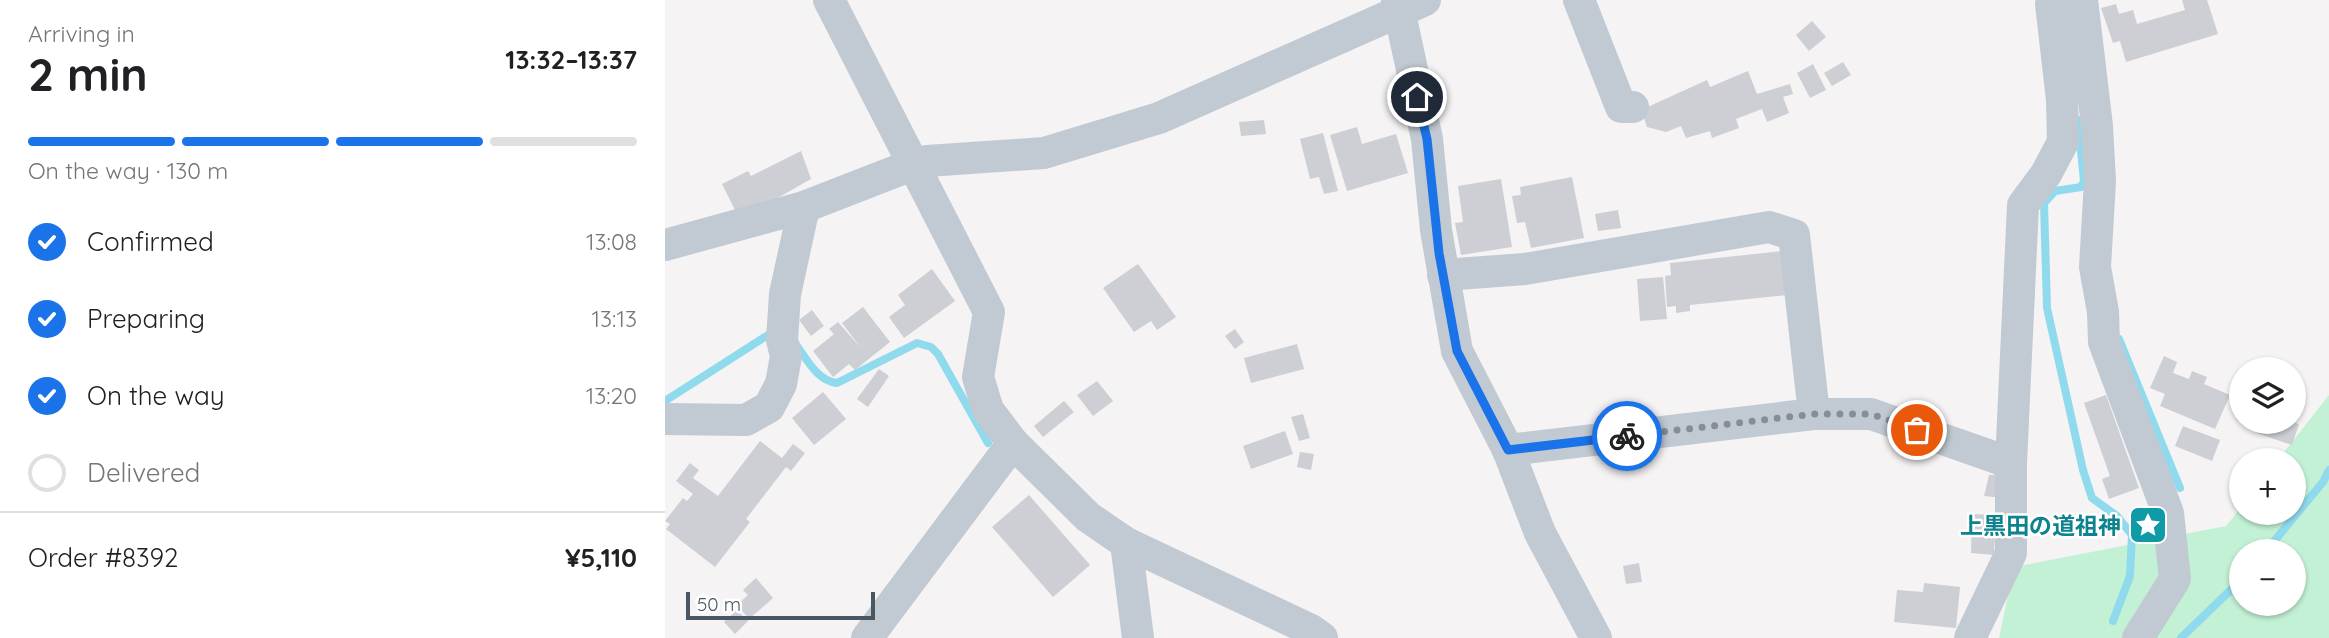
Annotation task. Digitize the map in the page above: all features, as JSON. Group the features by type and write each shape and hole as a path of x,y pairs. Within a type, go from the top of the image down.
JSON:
{"street":[{"path":"829,0 989,312 978,377 988,410 1013,443 1088,517 1126,543 1311,630 1322,638"},
{"path":"1579,0 1621,107 1633,107"},
{"path":"1970,638 2011,553 2011,463 2023,205 2046,174 2063,142 2062,100 2051,4 2053,0"},
{"path":"2082,0 2097,126 2100,181 2095,267 2103,312 2104,342 2168,513 2175,579 2137,638"},
{"path":"665,246 804,207 927,161 1044,153 1159,118 1407,4 1443,275 1457,351 1508,450 1540,533 1596,638"},
{"path":"665,419 746,420 769,407 781,384 786,356 782,340 785,294 804,207"},
{"path":"1443,275 1525,269 1769,226 1794,236 1814,414"},
{"path":"1508,450 1814,414 1871,414 2011,463"},
{"path":"867,638 1013,443"},
{"path":"1126,543 1138,638"}],"green space":[{"path":"2329,395 2329,638 1999,638 2014,567 2226,526 2229,522 2229,525 2306,525 2306,448 2287,448 2298,434 2306,434 2306,424"}],"building":[{"path":"2182,0 2207,0 2218,34 2126,62 2120,41 2113,43 2101,8 2116,4 2119,14 2133,10 2137,24 2185,10"},
{"path":"1812,21 1826,37 1809,51 1796,35"},
{"path":"1843,62 1851,75 1832,86 1824,73"},
{"path":"1813,64 1826,90 1810,98 1797,73"},
{"path":"1748,71 1757,94 1790,84 1793,94 1783,97 1789,113 1767,122 1762,109 1736,119 1739,128 1712,138 1710,131 1686,138 1681,126 1666,132 1647,127 1641,110 1707,80 1710,87"},
{"path":"1264,120 1266,134 1241,136 1239,122"},
{"path":"1357,127 1362,144 1396,134 1408,173 1347,191 1330,135"},
{"path":"1323,133 1338,191 1324,194 1319,177 1310,179 1300,139"},
{"path":"801,151 811,179 774,200 735,210 722,184 748,171 751,176"},
{"path":"1572,177 1584,238 1531,248 1525,222 1517,223 1512,196 1521,195 1520,187"},
{"path":"1501,179 1512,247 1461,255 1455,223 1463,222 1458,186"},
{"path":"1618,210 1621,228 1598,231 1595,214"},
{"path":"1783,251 1787,295 1690,305 1690,311 1676,313 1676,306 1667,307 1665,276 1671,275 1670,263"},
{"path":"1138,264 1176,317 1157,330 1151,321 1134,332 1103,288"},
{"path":"932,269 955,301 904,338 889,317 905,305 898,295"},
{"path":"1663,277 1667,319 1640,321 1637,279"},
{"path":"863,307 890,342 855,370 849,364 833,377 813,351 834,334 829,329 838,322 861,348 842,323"},
{"path":"812,310 824,326 811,336 799,320"},
{"path":"1235,329 1244,342 1235,349 1225,336"},
{"path":"1297,344 1304,369 1251,383 1244,358"},
{"path":"2164,356 2177,362 2173,373 2189,379 2192,371 2207,377 2204,384 2229,395 2229,397 2215,429 2160,406 2165,394 2150,388"},
{"path":"879,369 889,376 868,407 857,399"},
{"path":"1097,381 1113,401 1093,416 1077,395"},
{"path":"823,392 846,419 814,445 792,418"},
{"path":"2106,395 2139,488 2109,499 2102,479 2110,476 2084,403"},
{"path":"1064,401 1074,412 1043,437 1034,426"},
{"path":"1303,414 1310,438 1299,441 1291,417"},
{"path":"2183,426 2220,440 2212,461 2175,446"},
{"path":"1285,431 1293,454 1251,469 1243,446"},
{"path":"2260,434 2296,434 2292,445"},
{"path":"760,441 782,458 793,444 805,453 791,471 786,467 746,519 750,522 715,567 666,529 670,524 665,521 683,498 687,501 693,494 676,481 690,463 699,470 693,478 718,496"},
{"path":"1300,452 1314,454 1311,470 1297,467"},
{"path":"1995,468 2003,498 1984,496 1989,475 1994,475"},
{"path":"1029,495 1090,565 1053,597 992,527"},
{"path":"1972,514 1996,515 1994,555 1971,553"},
{"path":"1639,563 1642,582 1626,584 1623,566"},
{"path":"756,578 773,598 749,619 737,605 748,595 743,590"},
{"path":"1924,583 1960,587 1956,628 1894,622 1897,590 1923,592"},
{"path":"737,610 748,621 735,634 724,622"}],"waterway":[{"path":"2078,120 2084,181 2081,187 2055,191 2044,203 2047,308 2083,470 2092,498 2117,516 2132,535 2130,576 2113,621"},
{"path":"665,401 768,335"},
{"path":"2119,339 2180,488"},
{"path":"795,343 818,373 837,383 917,343 931,347 938,354 988,443"},
{"path":"2276,539 2323,482 2329,470"},
{"path":"2181,638 2229,592"}],"way so far":[{"path":"1627,436 1814,414 1871,414 1917,430"}],"place":[{"name":"上黒田の道祖神","path":"2148,525"}],"route":[{"path":"1417,97 1427,139 1439,253 1457,351 1508,450 1627,436"}]}
